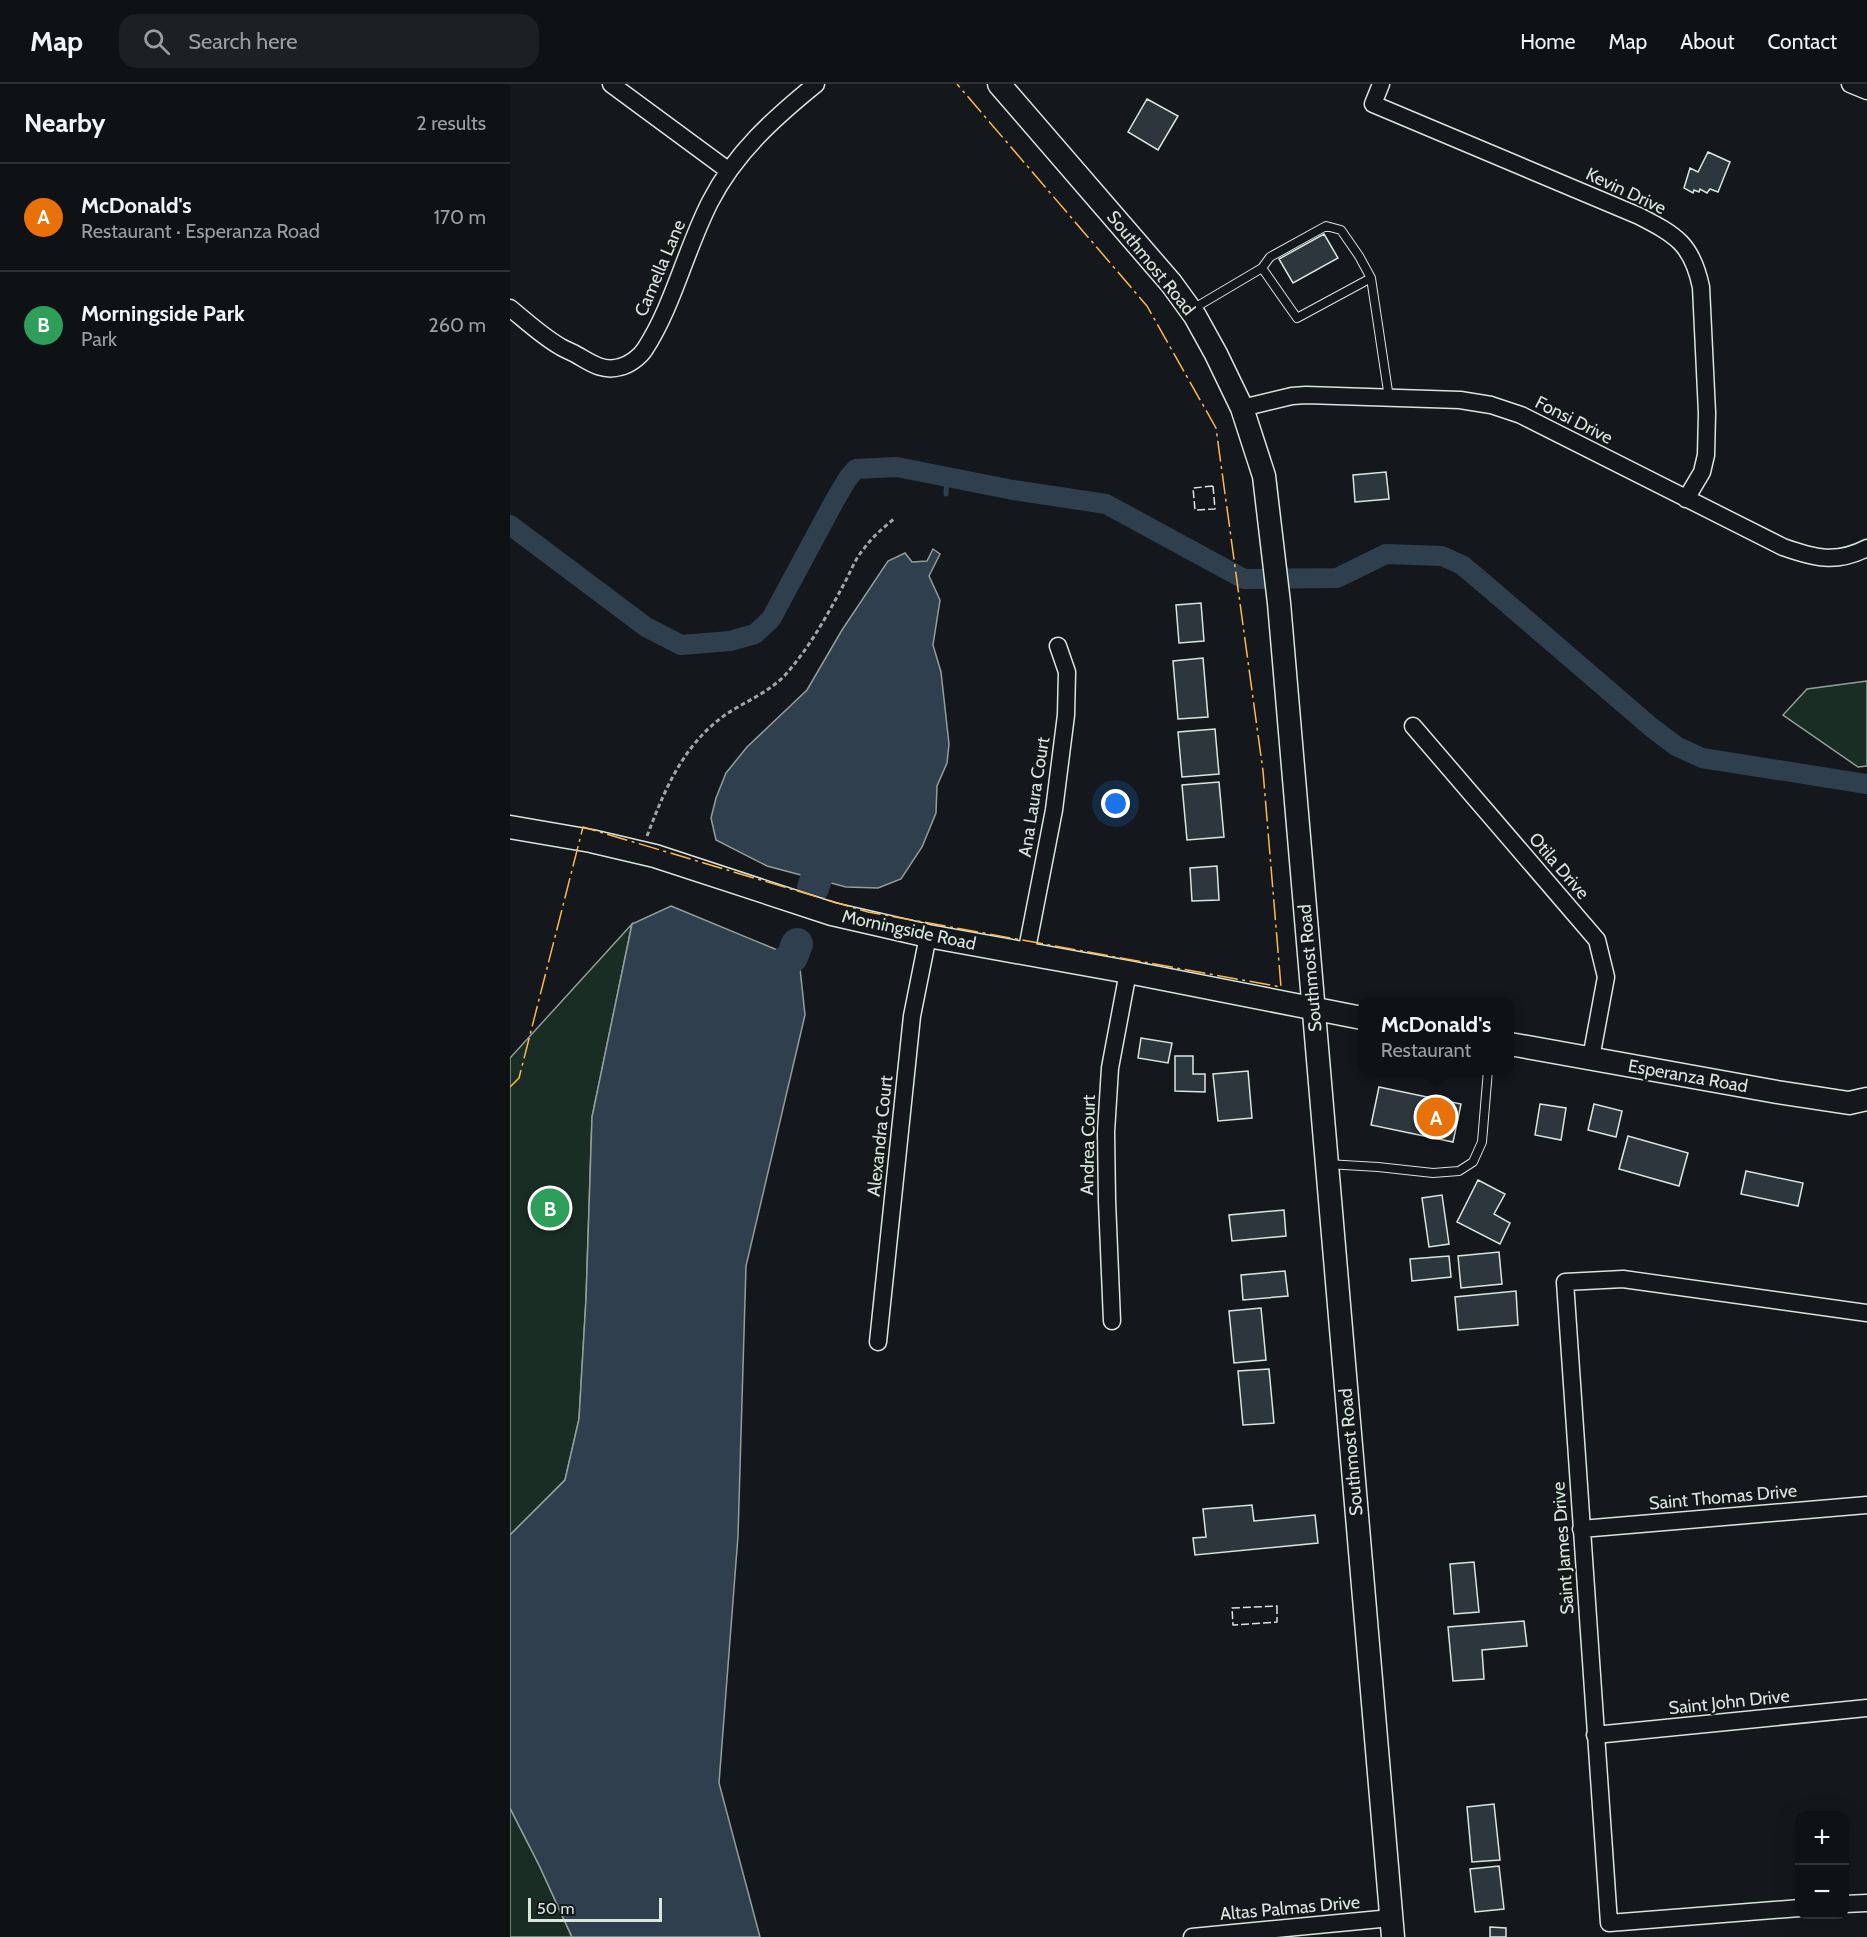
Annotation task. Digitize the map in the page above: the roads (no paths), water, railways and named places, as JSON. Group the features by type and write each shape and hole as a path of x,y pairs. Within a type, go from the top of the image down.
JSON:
{"main road":[{"name":"Southmost Road","path":"999,84 1145,252 1191,310 1216,354 1242,408 1264,476 1279,603 1392,1928"},
{"name":"Morningside Road","path":"510,827 591,841 640,853 686,865 832,914 928,936 1314,1009"},
{"path":"1314,1009 1358,1017"},
{"name":"Esperanza Road","path":"1514,1045 1777,1092 1849,1103 1867,1099"}],"street":[{"path":"611,84 729,171"},
{"name":"Camella Lane","path":"510,308 559,347 591,364 605,369 620,368 633,361 644,351 660,322 700,223 729,171 763,129 816,84"},
{"name":"Kevin Drive","path":"1381,84 1373,104 1639,216 1676,237 1689,251 1697,268 1701,287 1707,413 1706,455 1702,472 1686,499"},
{"path":"1850,84 1867,91"},
{"name":"Fonsi Drive","path":"1242,408 1292,396 1460,400 1491,405 1521,415 1783,547 1806,556 1830,559 1852,555 1867,548"},
{"name":"Ana Laura Court","path":"1026,954 1054,810 1066,715 1067,672 1058,646"},
{"name":"Otila Drive","path":"1413,726 1597,940 1605,977 1591,1058"},
{"name":"Alexandra Court","path":"878,1342 912,1016 928,936"},
{"name":"Andrea Court","path":"1112,1321 1107,1202 1107,1111 1110,1068 1128,972"},
{"name":"Saint James Drive","path":"1795,1908 1609,1923 1565,1282 1623,1279 1867,1313"},
{"name":"Saint Thomas Drive","path":"1581,1529 1867,1505"},
{"name":"Saint John Drive","path":"1595,1735 1867,1708"},
{"path":"1849,1904 1867,1903"},
{"name":"Altas Palmas Drive","path":"1192,1937 1392,1928"}],"lane":[{"path":"1191,310 1262,268 1270,257 1326,226 1341,230 1371,278 1389,398"},
{"path":"1262,268 1297,318 1371,278"},
{"path":"1327,1164 1433,1173 1459,1172 1473,1162 1482,1142 1488,1075"}],"water":[{"path":"933,549 940,554 929,576 940,600 933,645 941,672 949,744 947,763 937,786 936,813 922,847 901,879 878,888 846,887 767,866 716,840 711,818 726,773 747,747 807,690 842,630 888,561 905,553 912,562 927,561"},
{"path":"671,906 799,959 805,1015 746,1266 738,1536 719,1783 760,1937 572,1937 510,1808 510,1535 565,1480 579,1419 586,1299 592,1117 632,924"}],"waterway":[{"path":"510,525 646,627 681,645 730,641 755,634 771,619 835,500 856,469 897,467 1013,490 1106,504 1244,579 1337,578 1386,554 1442,556 1462,565 1676,746 1702,758 1867,784"},
{"path":"946,494 947,477"},
{"path":"813,888 829,840"},
{"path":"759,984 792,957 797,944"}],"place":[{"name":"McDonald's","path":"1436,1117"},
{"name":"Morningside Park","path":"550,1208"}]}
